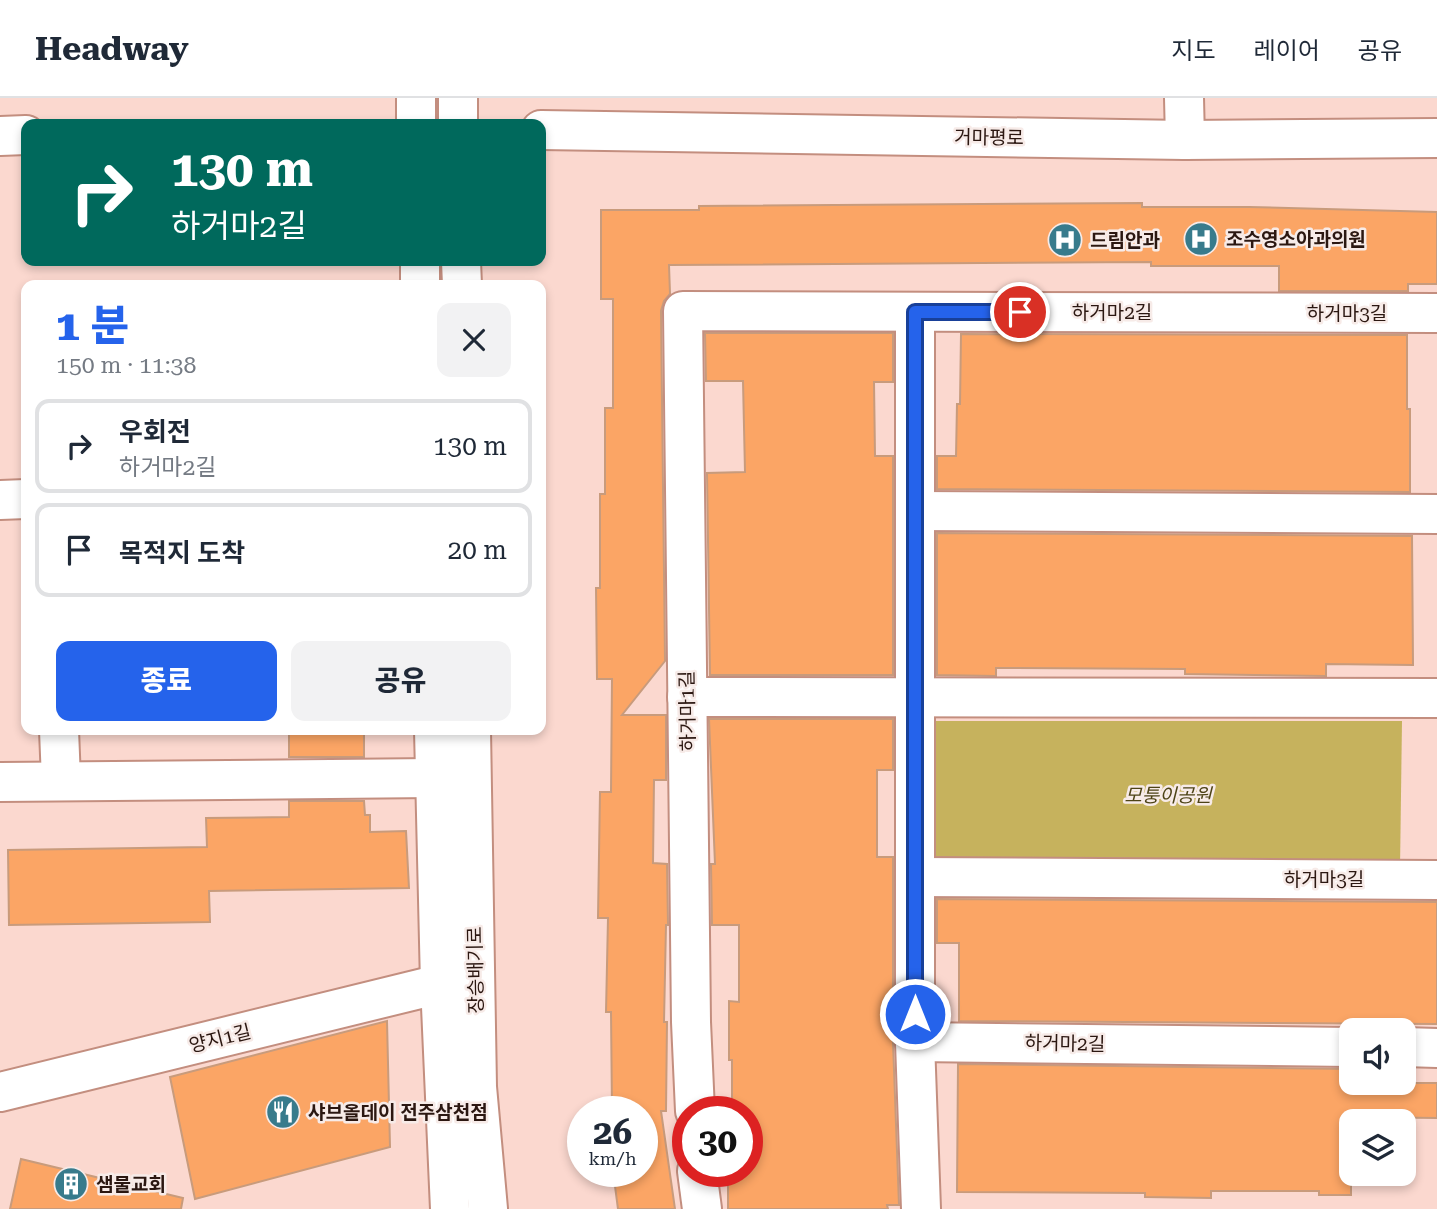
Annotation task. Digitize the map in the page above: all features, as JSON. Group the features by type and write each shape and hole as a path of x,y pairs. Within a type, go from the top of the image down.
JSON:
{"street":[{"path":"416,98 416,119"},
{"path":"458,98 458,119"},
{"path":"1184,98 1185,140"},
{"name":"거마평로","path":"546,130 1185,140 1437,138"},
{"path":"0,136 21,135"},
{"name":"하거마2길","path":"683,311 1257,312"},
{"name":"하거마1길","path":"683,311 691,1022 694,1096"},
{"path":"915,312 915,1042 920,1209"},
{"name":"하거마3길","path":"1257,312 1437,313"},
{"path":"0,499 21,499"},
{"path":"915,511 1437,514"},
{"path":"687,697 1437,698"},
{"path":"59,735 61,780"},
{"name":"장승배기로","path":"434,735 440,984 450,1209"},
{"name":"장승배기로","path":"471,735 477,1087 488,1209"},
{"path":"0,782 435,778"},
{"name":"하거마3길","path":"915,877 1437,880"},
{"name":"양지1길","path":"0,1092 440,984"},
{"name":"하거마2길","path":"915,1042 1339,1047"},
{"path":"1416,1047 1437,1048"},
{"path":"699,1187 702,1209"}],"green space":[{"name":"모퉁이공원","path":"936,721 1402,721 1400,869 933,869"}],"building":[{"path":"1142,203 1142,207 1437,212 1437,284 1408,284 1408,291 1279,291 1279,266 1151,266 1151,262 669,265 670,294 661,311 665,661 622,715 666,715 666,780 654,780 653,863 667,864 668,925 664,1022 667,1022 666,1111 661,1111 675,1209 618,1209 615,1187 658,1187 658,1096 612,1096 611,1012 606,1012 608,918 598,918 600,792 611,792 612,679 597,679 596,588 600,588 600,494 605,494 605,408 613,408 613,299 601,299 601,210 699,210 699,206"},
{"path":"705,333 893,333 893,382 874,382 875,456 893,456 893,675 710,675 707,473 745,472 743,381 706,381"},
{"path":"961,334 1407,335 1410,492 937,489 937,456 956,456"},
{"path":"937,533 1412,536 1413,665 1326,664 1326,676 1185,674 1185,669 996,668 996,676 937,675"},
{"path":"709,719 893,719 893,770 877,770 877,857 893,857 893,1043 899,1205 887,1205 888,1209 728,1209 728,1187 763,1187 763,1096 732,1096 729,1001 739,1002 739,925 712,925 711,864 715,864"},
{"path":"289,735 364,735 364,757 289,757"},
{"path":"289,801 364,801 365,815 370,815 370,832 406,831 409,888 209,891 210,922 9,925 8,850 207,847 206,818 289,817"},
{"path":"937,899 1437,902 1437,1024 1416,1024 1416,1018 1339,1018 1339,1023 959,1021 959,943 937,943"},
{"name":"샤브올데이 전주삼천점","path":"387,1021 390,1147 195,1199 170,1077"},
{"path":"958,1064 1339,1069 1339,1095 1416,1095 1416,1083 1437,1083 1437,1118 1416,1118 1416,1109 1339,1109 1339,1186 1351,1186 1351,1195 1319,1195 1319,1191 1211,1191 1211,1198 1145,1197 1145,1193 957,1192"},
{"name":"샘물교회","path":"21,1159 183,1198 181,1209 10,1209"}],"place":[{"name":"조수영소아과의원","path":"1201,239"},
{"name":"드림안과","path":"1065,240"},
{"name":"샤브올데이 전주삼천점","path":"283,1112"},
{"name":"샘물교회","path":"71,1184"}],"route":[{"path":"915,1014 915,312 1020,312"}]}
